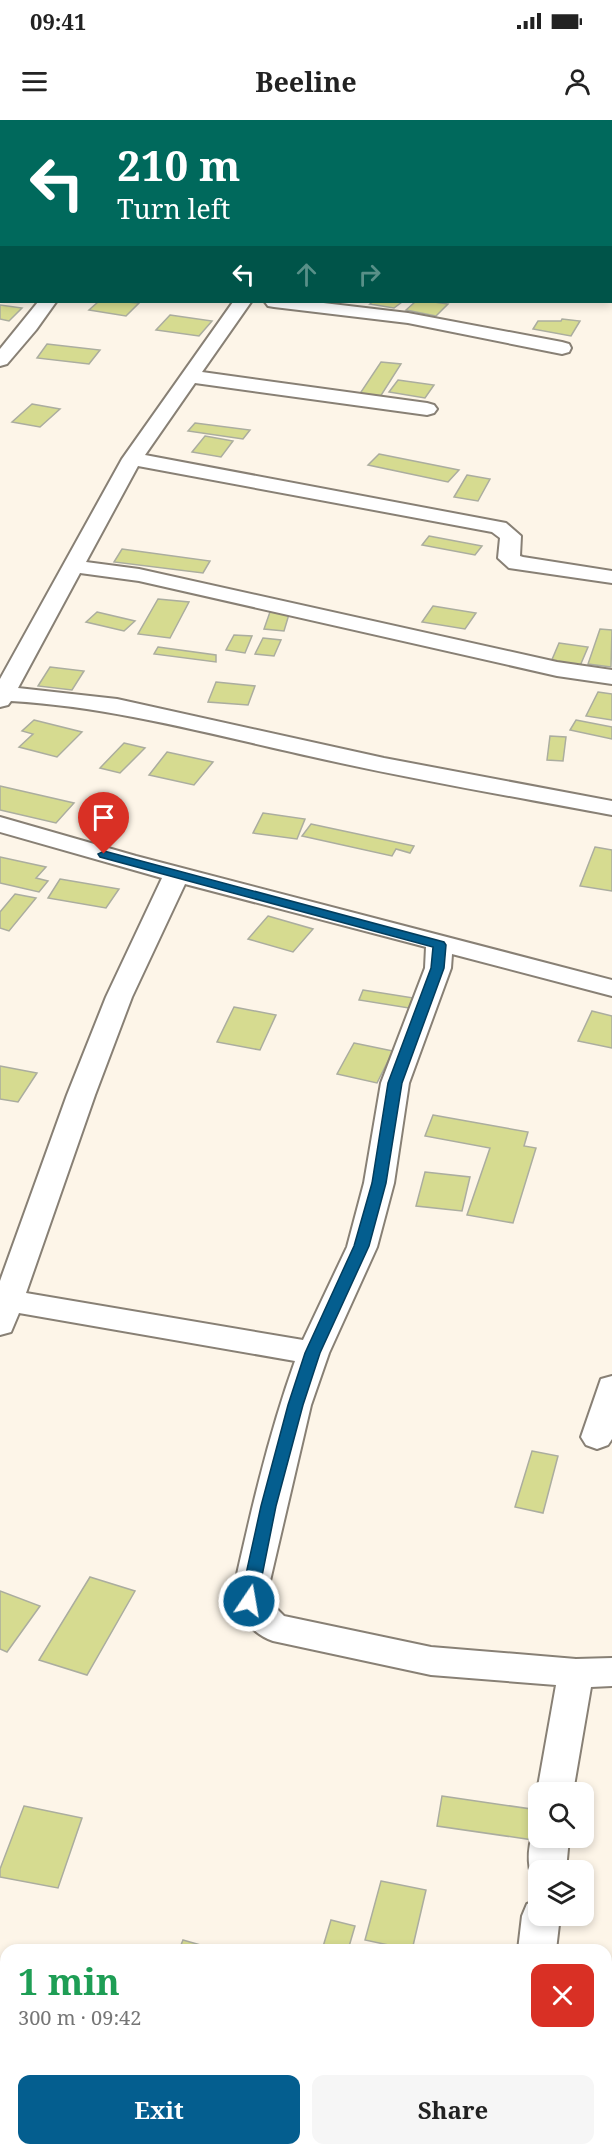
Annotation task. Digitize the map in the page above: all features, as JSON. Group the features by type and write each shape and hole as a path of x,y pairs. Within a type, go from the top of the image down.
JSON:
{"street":[{"path":"0,360 30,326 46,303"},
{"path":"241,303 132,459 1,696 71,698 136,708 444,778 612,808"},
{"path":"282,303 408,318 562,348"},
{"path":"188,376 427,409"},
{"path":"132,459 312,490 499,526 511,536 510,558 517,563 612,577"},
{"path":"72,566 139,574 534,664 612,677"},
{"path":"0,824 176,875 612,988"},
{"path":"176,875 119,997 81,1095 4,1312 313,1353"},
{"path":"440,945 438,968 395,1083 379,1183 362,1246 313,1353 295,1405 268,1506 249,1601 273,1627 431,1661 576,1673 612,1672"},
{"path":"597,1437 612,1388"},
{"path":"557,1782 576,1673"},
{"path":"538,1944 540,1926"}],"building":[{"path":"97,303 139,303 126,316 89,310"},
{"path":"372,303 401,303 394,308 370,304"},
{"path":"414,303 448,304 436,316 406,310"},
{"path":"0,305 22,308 9,321 0,319"},
{"path":"170,315 212,321 199,336 156,330"},
{"path":"562,319 580,321 571,336 533,329 538,321 561,321"},
{"path":"47,344 100,350 89,364 37,358"},
{"path":"381,362 401,364 380,397 359,395"},
{"path":"398,380 434,385 425,398 389,392"},
{"path":"32,404 60,409 40,427 12,422"},
{"path":"195,423 250,430 243,439 188,431"},
{"path":"205,436 233,441 221,457 192,452"},
{"path":"379,454 459,470 448,482 368,465"},
{"path":"467,475 490,479 478,501 454,497"},
{"path":"429,536 482,546 475,555 422,545"},
{"path":"122,549 210,561 203,573 114,562"},
{"path":"158,599 189,602 170,638 138,634"},
{"path":"433,606 476,613 465,629 422,622"},
{"path":"271,609 290,611 284,631 264,629"},
{"path":"97,612 135,621 124,631 86,622"},
{"path":"600,629 612,630 611,667 588,664"},
{"path":"234,635 252,636 245,653 226,650"},
{"path":"263,638 281,640 274,656 255,654"},
{"path":"559,643 588,647 580,666 551,662"},
{"path":"158,647 216,655 216,662 154,654"},
{"path":"50,667 84,671 72,690 38,686"},
{"path":"216,682 255,686 248,705 208,702"},
{"path":"598,692 612,694 612,720 586,716"},
{"path":"34,720 82,732 57,757 19,747 33,734 22,731"},
{"path":"576,720 612,727 612,739 570,730"},
{"path":"550,736 566,737 563,761 547,760"},
{"path":"124,743 145,748 120,773 100,768"},
{"path":"167,752 213,762 194,785 149,775"},
{"path":"0,786 74,803 56,823 0,810"},
{"path":"263,813 305,819 297,839 253,833"},
{"path":"311,824 414,846 410,853 396,849 392,856 302,836"},
{"path":"595,847 612,850 612,891 580,886"},
{"path":"0,857 46,867 36,878 48,881 39,892 0,883"},
{"path":"60,879 119,889 106,908 48,898"},
{"path":"15,894 36,898 9,931 0,928 0,912"},
{"path":"268,916 313,929 293,952 248,939"},
{"path":"363,990 420,999 415,1009 359,1000"},
{"path":"234,1007 276,1015 260,1050 217,1042"},
{"path":"592,1011 612,1016 612,1048 578,1041"},
{"path":"354,1043 393,1051 377,1083 337,1074"},
{"path":"0,1066 37,1073 18,1102 0,1099"},
{"path":"433,1115 528,1132 524,1146 536,1148 513,1223 467,1215 490,1148 425,1136"},
{"path":"425,1172 470,1177 462,1211 416,1206"},
{"path":"532,1451 558,1456 543,1513 515,1507"},
{"path":"90,1577 135,1591 87,1675 39,1660"},
{"path":"0,1591 40,1606 7,1652 0,1649"},
{"path":"442,1796 528,1809 528,1839 437,1826"},
{"path":"24,1806 82,1818 58,1888 0,1877 0,1869"},
{"path":"381,1881 426,1890 413,1944 384,1944 365,1940"},
{"path":"331,1920 355,1926 350,1944 324,1944"},
{"path":"183,1940 197,1944 181,1944"}],"route":[{"path":"104,854 440,945 438,968 395,1083 379,1183 362,1246 313,1353 295,1405 268,1506 249,1601"}]}
